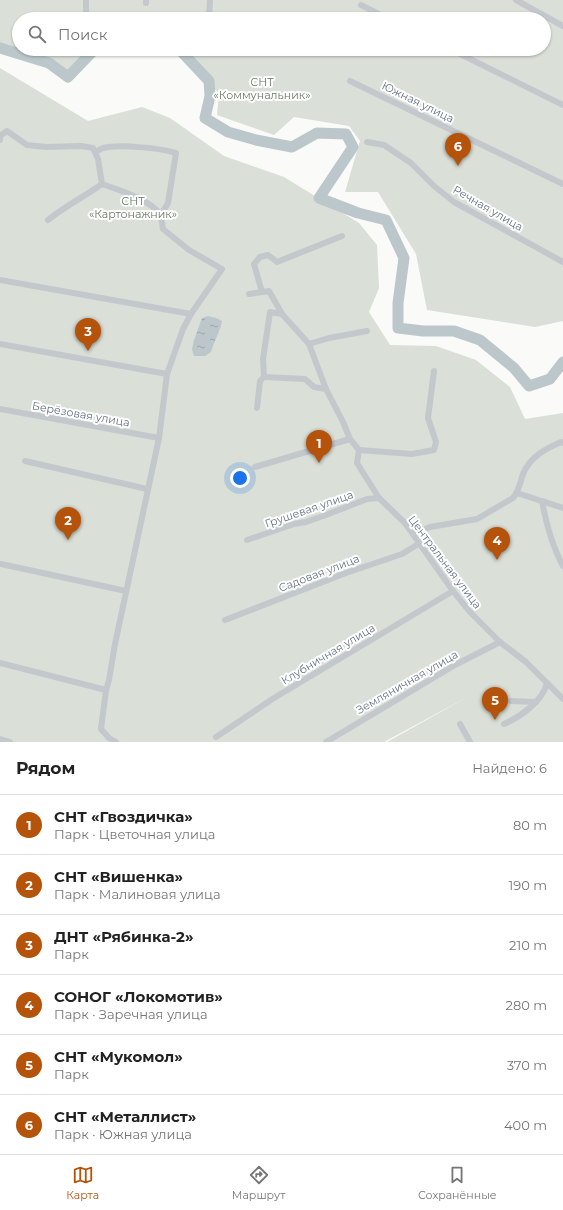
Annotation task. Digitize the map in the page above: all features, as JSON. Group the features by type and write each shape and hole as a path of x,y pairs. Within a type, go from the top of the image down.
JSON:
{"street":[{"path":"86,0 86,12"},
{"path":"209,12 210,0"},
{"path":"516,0 538,12"},
{"path":"361,5 375,12"},
{"path":"551,19 563,26"},
{"path":"464,56 563,105"},
{"name":"Южная улица","path":"350,81 563,184"},
{"path":"0,140 0,136 7,131 27,145 46,147 81,146 93,148 98,159 102,184"},
{"name":"Речная улица","path":"367,142 384,145 412,163 434,186 454,202 563,262"},
{"path":"95,152 102,148 120,146 168,150 176,153 168,203 160,215"},
{"path":"102,184 131,194 151,206 160,215 163,229 188,250 222,269 183,328 167,374 159,438 114,644 109,680 106,690 101,729 107,740 116,742"},
{"path":"48,220 60,210 85,197 102,184"},
{"path":"262,292 254,264 260,257 268,255 277,262 342,236"},
{"path":"0,280 191,314"},
{"path":"249,294 269,291 282,314 309,344 326,389 350,439 359,450 412,454 434,450 436,442 428,418 434,371"},
{"path":"256,408 260,381 264,377 263,360 270,312 282,314"},
{"path":"309,344 367,330"},
{"path":"0,344 167,374"},
{"path":"264,377 305,379 314,387 326,389"},
{"name":"Берёзовая улица","path":"0,409 159,438"},
{"path":"255,467 350,439"},
{"path":"413,534 430,527 477,519 513,498 517,493 522,475 528,464 546,448 562,442"},
{"name":"Центральная улица","path":"359,450 357,463 379,498 405,523 452,591 469,611 500,642 526,662 563,699"},
{"path":"25,461 147,489"},
{"path":"517,493 563,508"},
{"name":"Грушевая улица","path":"247,540 326,515 367,499 379,498"},
{"path":"542,501 546,523 563,566"},
{"name":"Садовая улица","path":"225,620 346,573 402,554 420,544"},
{"path":"1,564 126,591"},
{"name":"Клубничная улица","path":"216,737 274,698 452,591"},
{"name":"Земляничная улица","path":"326,742 455,665 500,642"},
{"path":"0,663 106,690"},
{"path":"504,724 515,719 541,698 548,683"},
{"path":"511,701 536,702"},
{"path":"460,724 470,742"},
{"path":"0,739 10,742"}],"green space":[{"name":"СНТ «Коммунальник»","path":"0,0 563,0 563,321 535,327 427,310 416,254 378,192 345,192 360,141 349,126 294,117 274,135 217,115 219,94 186,56 551,56 551,12 12,12 12,50 0,46"},
{"path":"28,56 90,56 68,77 48,63"},
{"name":"СНТ «Картонажник»","path":"0,68 88,121 142,107 170,118 224,156 284,177 359,223 377,245 379,288 369,312 390,345 436,346 476,360 510,387 525,419 563,413 563,742 387,742 471,695 384,742 0,742"}],"water":[{"path":"208,316 222,321 220,329 211,352 205,356 194,356 192,349 194,340 202,318"}],"waterway":[{"path":"0,48 12,52"},
{"path":"26,56 49,63 68,77 88,56"},
{"path":"186,56 209,81 210,96 205,118 228,132 256,140 292,147 317,133 346,134 353,147 319,198 358,213 386,220 404,258 398,303 398,328 423,331 454,331 480,340 514,368 529,386 550,379 563,362"}],"place":[{"name":"СНТ «Металлист»","path":"458,166"},
{"name":"ДНТ «Рябинка-2»","path":"88,351"},
{"name":"СНТ «Гвоздичка»","path":"319,463"},
{"name":"СНТ «Вишенка»","path":"68,540"},
{"name":"СОНОГ «Локомотив»","path":"497,560"},
{"name":"СНТ «Мукомол»","path":"495,720"}]}
